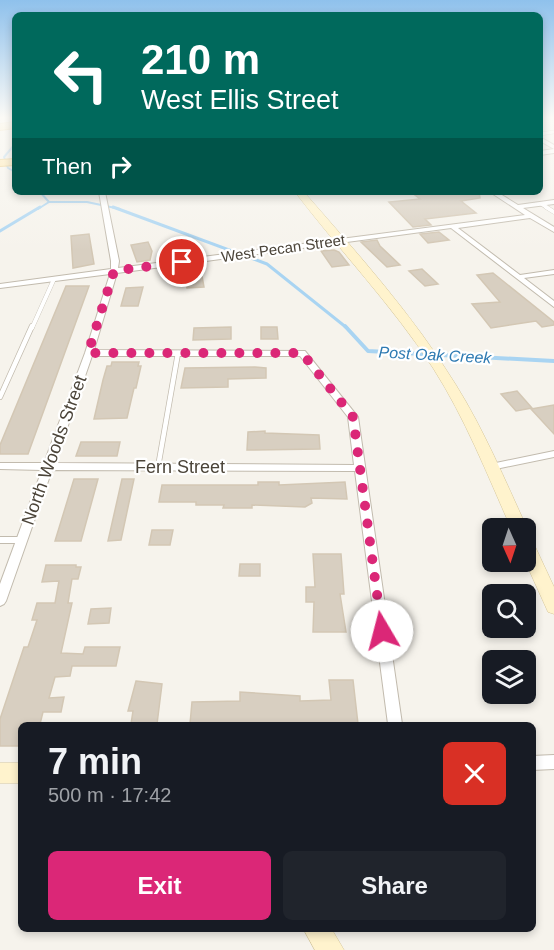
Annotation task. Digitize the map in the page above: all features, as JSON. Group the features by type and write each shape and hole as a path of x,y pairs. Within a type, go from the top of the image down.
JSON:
{"street":[{"name":"North Woods Street","path":"0,601 88,353 114,271 115,261 102,195"},
{"path":"302,195 386,294 440,370 491,466 514,518"},
{"path":"498,195 554,231"},
{"path":"517,207 554,202"},
{"name":"West Pecan Street","path":"0,286 531,216"},
{"path":"452,226 554,305"},
{"path":"519,277 554,272"},
{"path":"88,353 302,353 353,417 394,722"},
{"path":"491,466 554,454"},
{"name":"Fern Street","path":"0,466 359,468"},
{"path":"536,566 554,606"},
{"path":"536,763 554,762"},
{"path":"0,773 18,773"},
{"path":"318,932 331,950"}],"lane":[{"path":"541,204 554,212"},
{"path":"0,397 54,279"},
{"path":"158,466 178,353"},
{"path":"0,540 22,540"}],"building":[{"path":"415,195 480,195 480,198 461,201 476,213 425,219 431,225 413,227 389,202 420,199"},
{"path":"439,232 449,240 428,243 420,234"},
{"path":"89,234 94,264 73,268 71,236"},
{"path":"377,240 380,246 400,265 387,267 361,242"},
{"path":"148,242 152,251 150,260 137,262 131,245"},
{"path":"321,251 339,252 349,265 332,267"},
{"path":"422,269 438,284 425,286 409,271"},
{"path":"493,273 554,322 554,325 542,327 536,321 491,328 472,304 500,302 477,275"},
{"path":"202,276 204,287 187,288 185,277"},
{"path":"66,286 89,286 28,454 0,454 0,445"},
{"path":"143,287 138,306 121,306 126,288"},
{"path":"231,327 231,339 193,340 194,328"},
{"path":"261,327 277,327 278,339 261,339"},
{"path":"112,362 139,362 138,366 141,366 127,418 94,419 107,366 111,366"},
{"path":"185,368 266,368 266,378 228,379 228,387 181,388"},
{"path":"517,391 532,408 516,411 501,394"},
{"path":"554,405 554,434 531,409"},
{"path":"265,431 265,433 319,435 320,449 247,450 248,432"},
{"path":"81,442 120,442 117,456 76,456"},
{"path":"74,479 98,479 81,541 55,541"},
{"path":"122,479 134,479 121,540 108,541"},
{"path":"258,482 279,482 279,485 345,482 347,499 311,498 312,503 305,507 252,505 252,508 223,508 224,505 196,505 196,502 159,502 162,485 258,485"},
{"path":"152,530 173,530 170,545 149,545"},
{"path":"313,554 341,554 344,594 340,594 346,632 313,632 314,602 306,602 306,587 315,587"},
{"path":"240,564 260,564 260,576 239,576"},
{"path":"46,565 81,567 78,579 72,579 68,603 72,603 61,653 83,654 85,647 120,647 116,666 72,666 70,676 55,677 49,698 64,697 61,712 43,712 40,722 18,722 18,746 0,746 0,719 24,647 28,647 37,620 32,620 37,603 55,603 59,581 42,582"},
{"path":"111,608 109,623 88,624 91,609"},
{"path":"329,680 353,680 358,722 190,722 192,702 240,701 240,692 300,696 300,701 331,700"},
{"path":"136,681 162,684 157,722 131,722 133,711 128,711"}],"waterway":[{"name":"Post Oak Creek","path":"6,161 8,168 12,170"},
{"name":"Post Oak Creek","path":"43,195 49,202"},
{"path":"38,209 49,202"},
{"name":"Post Oak Creek","path":"49,202 87,202 116,208"},
{"path":"0,231 40,207"},
{"name":"Post Oak Creek","path":"116,208 267,264 346,328"},
{"name":"Post Oak Creek","path":"346,328 368,351 554,361"}],"route":[{"path":"182,262 114,271 88,353 302,353 353,417 382,631"}]}
